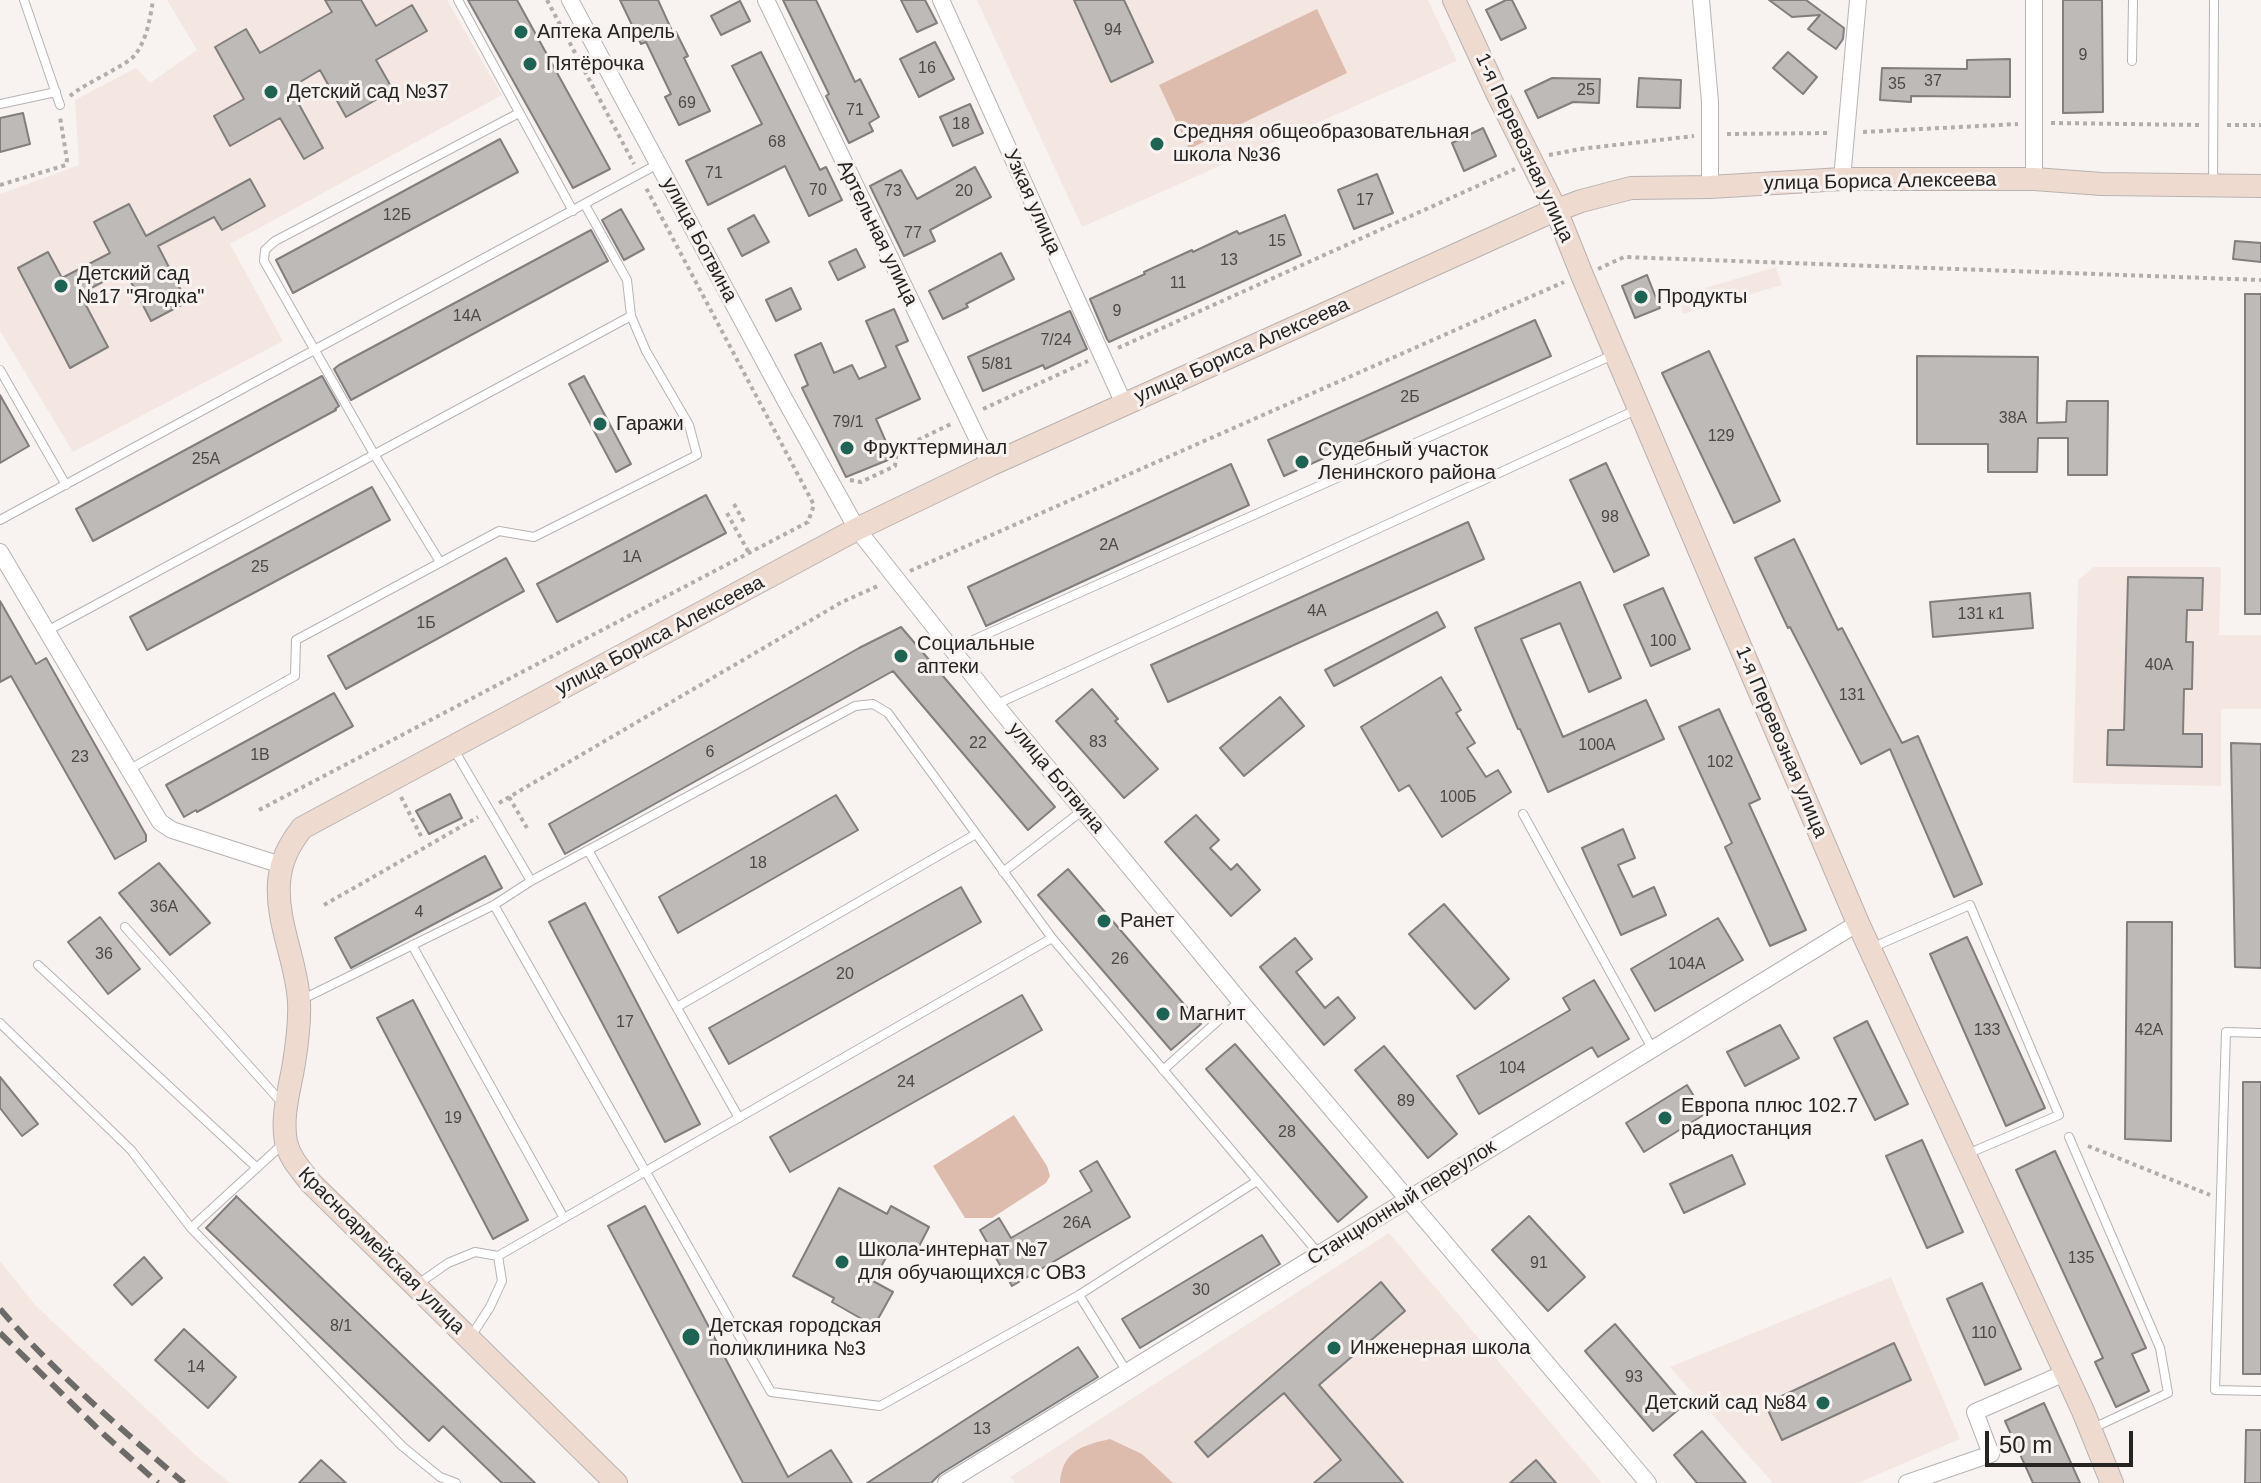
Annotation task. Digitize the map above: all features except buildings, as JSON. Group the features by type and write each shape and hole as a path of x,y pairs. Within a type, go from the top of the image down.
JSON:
{"main road":[{"name":"1-я Перевозная улица","path":"1454,0 1556,210 1858,923 2065,1373 2112,1483"},
{"name":"улица Бориса Алексеева","path":"302,828 857,529 1124,404 1581,201 1631,188 1842,179 2034,179 2102,184 2261,186"},
{"name":"Красноармейская улица","path":"302,828 289,845 281,865 279,888 299,1001 295,1061 286,1108 286,1141 293,1161 311,1183 610,1481"}],"street":[{"name":"улица Ботвина","path":"570,0 857,529 996,705 1240,1001 1648,1483"},
{"name":"Артельная улица","path":"766,0 990,465"},
{"name":"Узкая улица","path":"941,0 1124,404"},
{"path":"1701,0 1710,102 1710,187"},
{"path":"1842,179 1858,0"},
{"path":"2034,0 2034,179"},
{"path":"0,552 160,822 172,830 281,865"},
{"name":"Станционный переулок","path":"946,1483 1858,923"},
{"path":"1907,1483 1991,1454 1975,1412 2065,1373"}],"lane":[{"path":"24,0 60,105"},
{"path":"458,0 573,211"},
{"path":"2132,61 2133,0"},
{"path":"2213,185 2214,0"},
{"path":"0,104 56,92"},
{"path":"440,562 374,454 264,261 265,250 275,241 519,113"},
{"path":"0,520 658,163"},
{"path":"129,769 295,676 296,640 499,531 534,537 697,455 689,425 646,351 631,316 627,280 585,205"},
{"path":"47,631 631,316"},
{"path":"952,649 1616,354"},
{"path":"0,370 66,485"},
{"path":"996,705 1639,409"},
{"path":"299,1001 494,905 531,881 855,706 873,704 888,713 1052,938 1319,1255"},
{"path":"453,747 531,881"},
{"path":"1003,872 1083,810"},
{"path":"1523,814 1652,1048"},
{"path":"677,1007 976,834"},
{"path":"588,850 739,1118"},
{"path":"494,905 771,1392 880,1406 1079,1295 1257,1181"},
{"path":"1870,948 1970,905 2059,1115 1965,1155"},
{"path":"125,927 286,1108"},
{"path":"415,1286 448,1263 475,1252 498,1256 1052,938"},
{"path":"412,945 564,1218"},
{"path":"38,965 256,1167"},
{"path":"1163,1070 1240,1001"},
{"path":"0,1023 131,1150 191,1228 402,1446 440,1477 456,1483"},
{"path":"2261,1033 2226,1032 2215,1390 2261,1391"},
{"path":"2069,1137 2160,1348 2168,1393 2090,1429"},
{"path":"191,1228 286,1141"},
{"path":"469,1340 502,1281 498,1256"},
{"path":"1079,1295 1127,1372"}],"path":[{"path":"0,185 66,165 60,105 81,87 134,57 147,32 153,0"},
{"path":"259,810 808,522 814,505 547,0"},
{"path":"861,482 895,466 897,450 965,417 1544,156 1711,134 1846,133 2034,123 2261,125"},
{"path":"324,905 842,602 1554,285 1624,257 2261,280"},
{"path":"734,504 744,522"},
{"path":"727,513 749,553"},
{"path":"400,795 422,838"},
{"path":"509,797 527,828"},
{"path":"2069,1137 2221,1200"}],"shaded area":[{"path":"167,0 447,0 502,95 230,244 283,341 73,452 0,331 0,194 79,165 75,100 136,68 150,83 197,50"},
{"name":"Средняя общеобразовательная школа №36","path":"977,0 1428,0 1457,61 1082,227"},
{"path":"1317,9 1347,73 1189,149 1159,85"},
{"path":"1776,267 1782,285 1683,314 1678,296"},
{"path":"2094,567 2221,567 2219,635 2261,635 2261,709 2221,709 2221,786 2073,783 2078,580"},
{"path":"1014,1115 1047,1166 1050,1176 1046,1183 992,1218 965,1218 933,1166"},
{"path":"1389,1233 1602,1483 1016,1483 1010,1477"},
{"path":"0,1261 36,1306 199,1458 230,1483 0,1483"},
{"name":"Детский сад №84","path":"1891,1277 1960,1439 1858,1483 1773,1483 1670,1367"},
{"path":"1110,1439 1142,1454 1173,1483 1060,1483 1065,1463 1076,1451"}],"railway":[{"path":"0,1309 66,1378 184,1483"},
{"path":"0,1333 158,1483"}],"place":[{"name":"Аптека Апрель","path":"521,32"},
{"name":"Пятёрочка","path":"530,64"},
{"name":"Детский сад №37","path":"271,92"},
{"name":"Средняя общеобразовательная школа №36","path":"1157,144"},
{"name":"Детский сад №17 \"Ягодка\"","path":"61,286"},
{"name":"Продукты","path":"1641,297"},
{"name":"Гаражи","path":"600,424"},
{"name":"Фрукттерминал","path":"847,448"},
{"name":"Судебный участок Ленинского района","path":"1302,462"},
{"name":"Социальные аптеки","path":"901,656"},
{"name":"Ранет","path":"1104,921"},
{"name":"Магнит","path":"1163,1014"},
{"name":"Европа плюс 102.7 радиостанция","path":"1665,1118"},
{"name":"Школа-интернат №7 для обучающихся с ОВЗ","path":"842,1262"},
{"name":"Детская городская поликлиника №3","path":"691,1337"},
{"name":"Инженерная школа","path":"1334,1348"},
{"name":"Детский сад №84","path":"1823,1403"}]}
